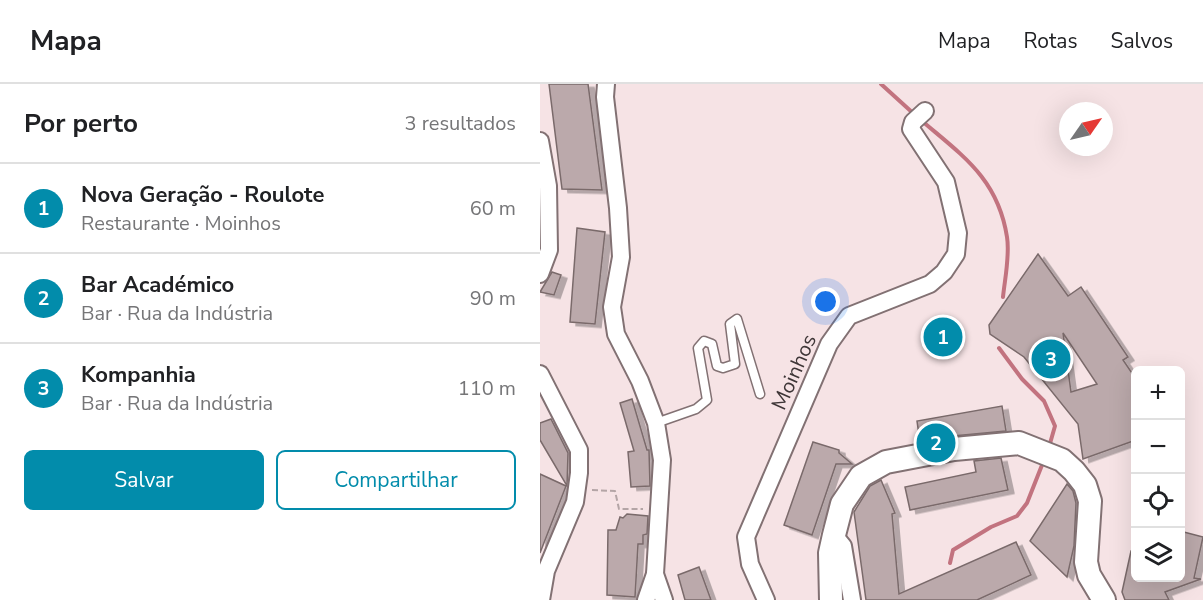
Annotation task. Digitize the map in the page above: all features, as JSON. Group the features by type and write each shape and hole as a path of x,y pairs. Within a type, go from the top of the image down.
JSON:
{"street":[{"path":"606,84 605,97 618,208 621,257 612,308 616,334 640,381 656,423 662,460 654,574 646,600"},
{"name":"Moinhos","path":"766,600 750,564 746,537 829,344 849,316 930,284 944,272 956,254 958,233 946,182 911,129 919,116"},
{"path":"540,141 548,186 549,250 540,274"},
{"path":"540,374 579,450 575,502 546,571 542,600"},
{"path":"831,600 830,553 834,535 842,504 861,476 886,462 954,449 1018,443 1062,460 1085,485 1090,501 1086,562 1089,575 1104,600"},
{"path":"834,535 843,546 852,600"},
{"path":"654,574 664,600"}],"lane":[{"path":"656,423 696,409 707,400 698,348 705,340 712,344 717,366 723,368 735,364 730,324 737,319 760,394"}],"path":[{"path":"577,490 615,491 619,509 659,509"}],"building":[{"path":"549,84 588,84 602,190 562,189"},
{"path":"577,228 605,232 595,324 570,322"},
{"path":"1038,254 1068,296 1081,287 1128,357 1123,360 1131,372 1131,442 1083,459 1078,424 1024,357 990,334 989,325","holes":["1063,333 1097,384 1071,392"]},
{"path":"552,272 561,275 554,295 540,292"},
{"path":"632,399 647,450 649,450 650,486 631,487 628,452 634,451 620,403"},
{"path":"1002,406 1006,431 920,442 917,421"},
{"path":"551,419 568,453 567,486 540,440 540,423"},
{"path":"813,442 839,450 839,453 852,464 836,464 812,535 784,525"},
{"path":"1001,458 1008,490 910,510 905,487 976,472 974,461"},
{"path":"540,474 566,486 540,553"},
{"path":"881,480 895,513 892,514 899,594 1016,542 1031,575 977,600 866,600 854,512 870,486"},
{"path":"1067,484 1073,491 1076,503 1074,546 1067,577 1030,541"},
{"path":"627,514 648,516 647,534 643,535 643,544 638,544 635,597 607,595 608,530 616,530 620,517 623,518"},
{"path":"1185,532 1203,537 1194,578 1201,579 1165,592 1169,600 1125,600 1122,592 1131,551 1131,582 1185,582"},
{"path":"699,567 711,600 685,600 678,575"}],"waterway":[{"path":"881,84 914,114"},
{"path":"922,121 965,158 987,184 996,199 1008,244 1003,297"},
{"path":"999,348 1022,379 1044,401 1055,426 1049,447"},
{"path":"950,563 953,550 991,527 1017,516 1027,503 1044,460"}],"place":[{"name":"Nova Geração - Roulote","path":"943,337"},
{"name":"Kompanhia","path":"1051,359"},
{"name":"Bar Académico","path":"936,443"}]}
